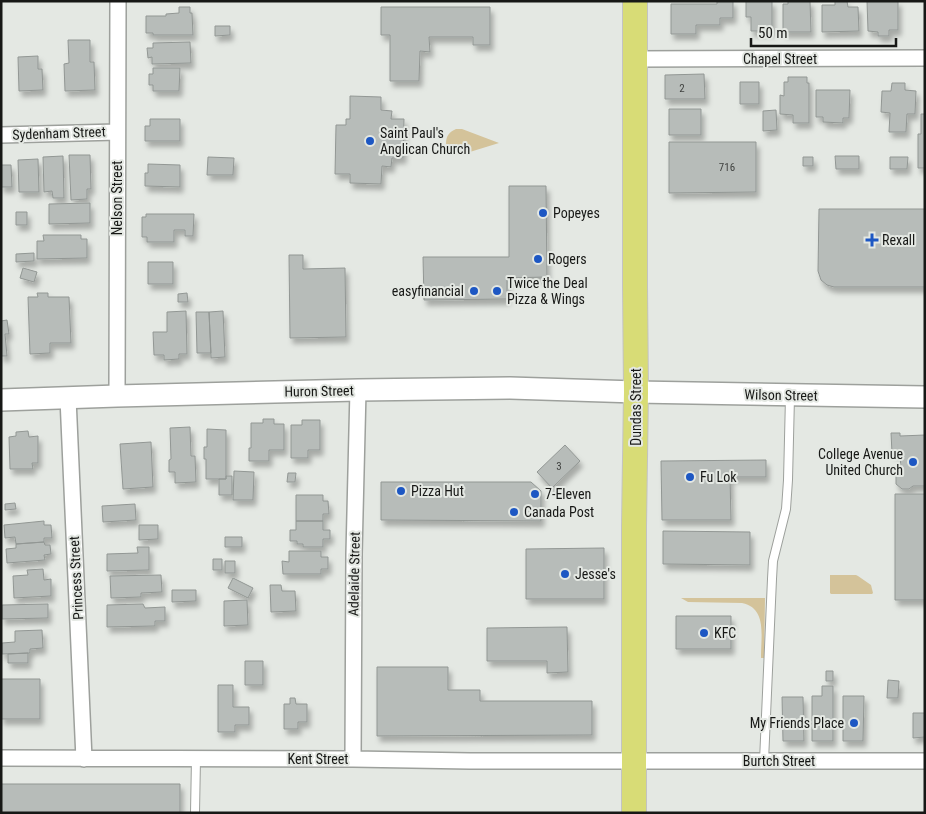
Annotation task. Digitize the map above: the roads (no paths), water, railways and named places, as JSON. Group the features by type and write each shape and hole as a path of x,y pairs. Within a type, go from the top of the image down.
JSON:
{"main road":[{"name":"Dundas Street","path":"634,813 635,1"},
{"name":"Huron Street","path":"1,400 358,390 510,388 636,392"},
{"name":"Wilson Street","path":"636,392 925,397"}],"street":[{"name":"Nelson Street","path":"117,396 118,1"},
{"name":"Chapel Street","path":"636,59 925,58"},
{"name":"Sydenham Street","path":"1,135 117,132"},
{"name":"Adelaide Street","path":"353,759 354,554 358,390"},
{"name":"Princess Street","path":"68,398 84,759"},
{"name":"Kent Street","path":"1,758 634,761"},
{"name":"Burtch Street","path":"634,761 925,761"}],"lane":[{"path":"764,761 773,561 786,509 790,395"},
{"path":"195,813 196,759"}],"place":[{"name":"Saint Paul's Anglican Church","path":"370,141"},
{"name":"Popeyes","path":"543,213"},
{"name":"Rexall","path":"872,240"},
{"name":"Rogers","path":"538,259"},
{"name":"easyfinancial","path":"474,291"},
{"name":"Twice the Deal Pizza & Wings","path":"497,291"},
{"name":"College Avenue United Church","path":"913,462"},
{"name":"Fu Lok","path":"690,477"},
{"name":"Pizza Hut","path":"401,491"},
{"name":"7-Eleven","path":"535,494"},
{"name":"Canada Post","path":"514,512"},
{"name":"Jesse's","path":"565,574"},
{"name":"KFC","path":"704,633"},
{"name":"My Friends Place","path":"854,723"}]}
